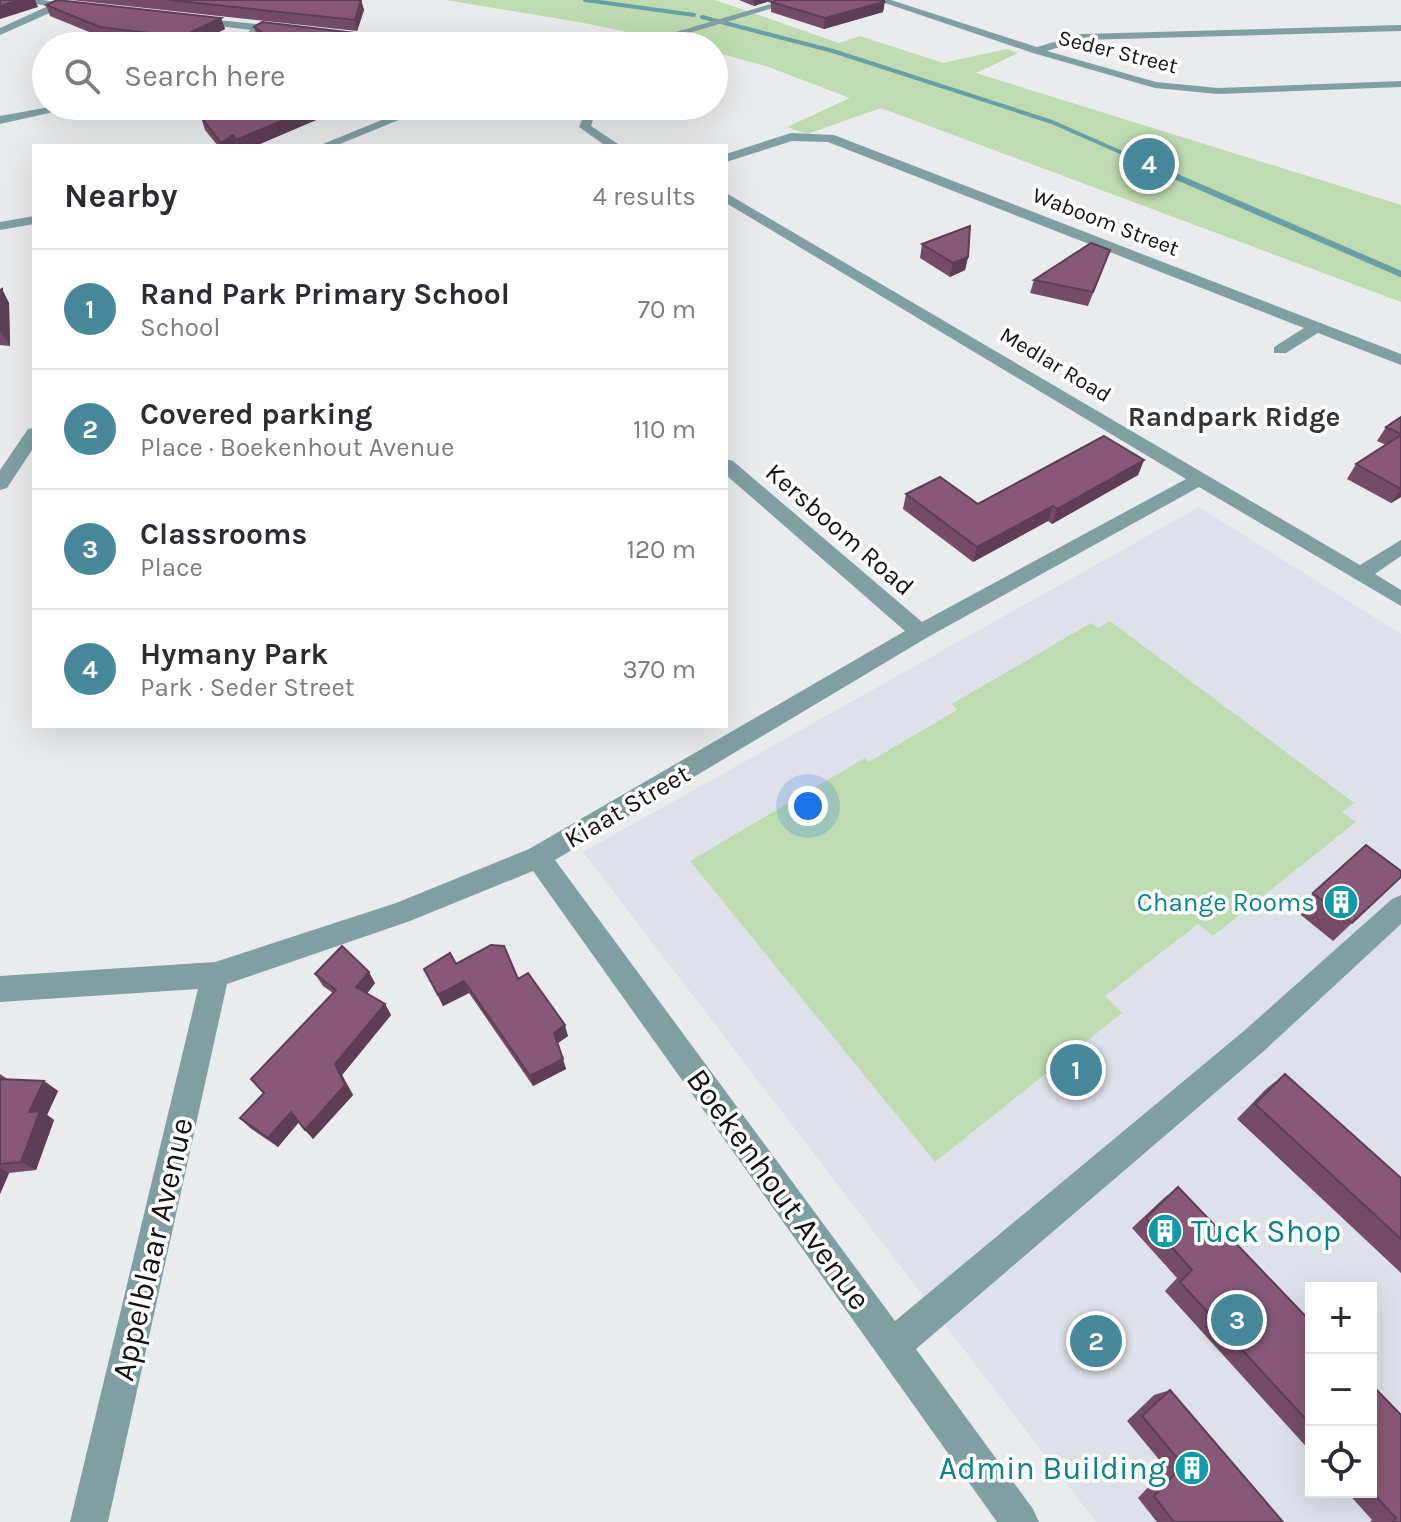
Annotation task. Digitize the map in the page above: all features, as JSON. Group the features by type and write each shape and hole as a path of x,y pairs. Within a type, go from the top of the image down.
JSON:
{"street":[{"path":"17,0 90,8"},
{"path":"755,0 767,8"},
{"path":"682,32 795,0"},
{"name":"Seder Street","path":"881,0 1037,51 1132,79 1176,88 1245,90 1396,85"},
{"path":"0,32 59,5"},
{"path":"183,19 290,31"},
{"path":"255,32 261,28"},
{"path":"1037,51 1081,37 1401,28"},
{"path":"1396,85 1401,94"},
{"path":"0,120 32,114"},
{"path":"329,144 391,120"},
{"path":"587,120 585,127 612,144"},
{"name":"Waboom Street","path":"728,157 791,137 817,136 840,141 1401,360"},
{"name":"Medlar Road","path":"728,198 1401,599"},
{"path":"0,226 32,220"},
{"path":"1280,350 1317,327"},
{"path":"2,477 32,436"},
{"name":"Kersboom Road","path":"728,467 920,632"},
{"name":"Kiaat Street","path":"0,989 215,975 401,913 538,857 920,632 1202,478"},
{"path":"1361,574 1401,547"},
{"name":"Boekenhout Avenue","path":"538,857 1020,1522"},
{"path":"893,1346 1255,1040 1401,907"},
{"name":"Appelblaar Avenue","path":"89,1522 215,975"}],"shaded area":[{"path":"1199,507 1401,634 1401,1522 1096,1522 583,852"}],"green space":[{"path":"446,0 715,0 839,43 860,36 943,63 1007,49 1018,53 976,73 1401,205 1401,302 881,108 807,134 787,127 850,98 766,66 728,56 728,32 627,32"},
{"path":"1110,621 1354,803 1342,812 1356,822 1213,936 1198,924 1105,996 1122,1013 935,1162 690,861 865,758 869,762 957,710 952,704 1091,623 1098,628"}],"building":[{"path":"0,0 20,0 0,6"},
{"path":"57,0 221,18 192,32 140,32 100,27 46,5"},
{"path":"169,0 361,0 355,20"},
{"path":"771,2 884,2 825,18"},
{"path":"262,22 347,32 261,32 254,27"},
{"path":"203,120 284,120 236,140 233,135 221,143"},
{"path":"970,226 968,257 953,263 922,244"},
{"path":"1091,243 1110,250 1093,292 1034,280"},
{"path":"0,290 1,331 0,331"},
{"path":"1401,417 1401,434 1386,427"},
{"path":"1401,435 1401,489 1356,464"},
{"path":"1104,436 1144,460 1057,509 1053,506 977,547 906,494 940,477 978,504"},
{"name":"Change Rooms","path":"1366,845 1401,871 1401,877 1352,923 1313,893"},
{"path":"491,945 504,946 518,979 528,973 565,1025 554,1033 563,1059 530,1076 464,981 438,995 424,969 450,953 456,964"},
{"path":"342,946 369,972 356,987 385,1004 335,1064 345,1085 305,1130 291,1112 268,1138 240,1118 264,1093 251,1079 336,990 315,974"},
{"path":"1285,1074 1401,1178 1401,1239 1255,1104"},
{"path":"0,1079 44,1081 29,1112 40,1111 21,1162 0,1164"},
{"path":"1178,1187 1305,1316 1305,1418 1180,1282 1192,1270 1146,1218"},
{"path":"1170,1390 1283,1522 1174,1522 1154,1496 1183,1465 1142,1416"},
{"path":"1377,1390 1401,1415 1401,1522 1393,1522 1396,1518 1377,1497"}],"waterway":[{"path":"585,0 694,15"},
{"path":"702,17 833,51 1052,122 1152,166"},
{"path":"1147,164 1401,274"}],"place":[{"name":"Hymany Park","path":"1149,164"},
{"name":"Change Rooms","path":"1341,902"},
{"name":"Rand Park Primary School","path":"1076,1070"},
{"name":"Tuck Shop","path":"1165,1231"},
{"name":"Classrooms","path":"1237,1320"},
{"name":"Covered parking","path":"1096,1341"},
{"name":"Admin Building","path":"1192,1468"}],"district":[{"name":"Randpark Ridge","path":"1234,416"}]}
